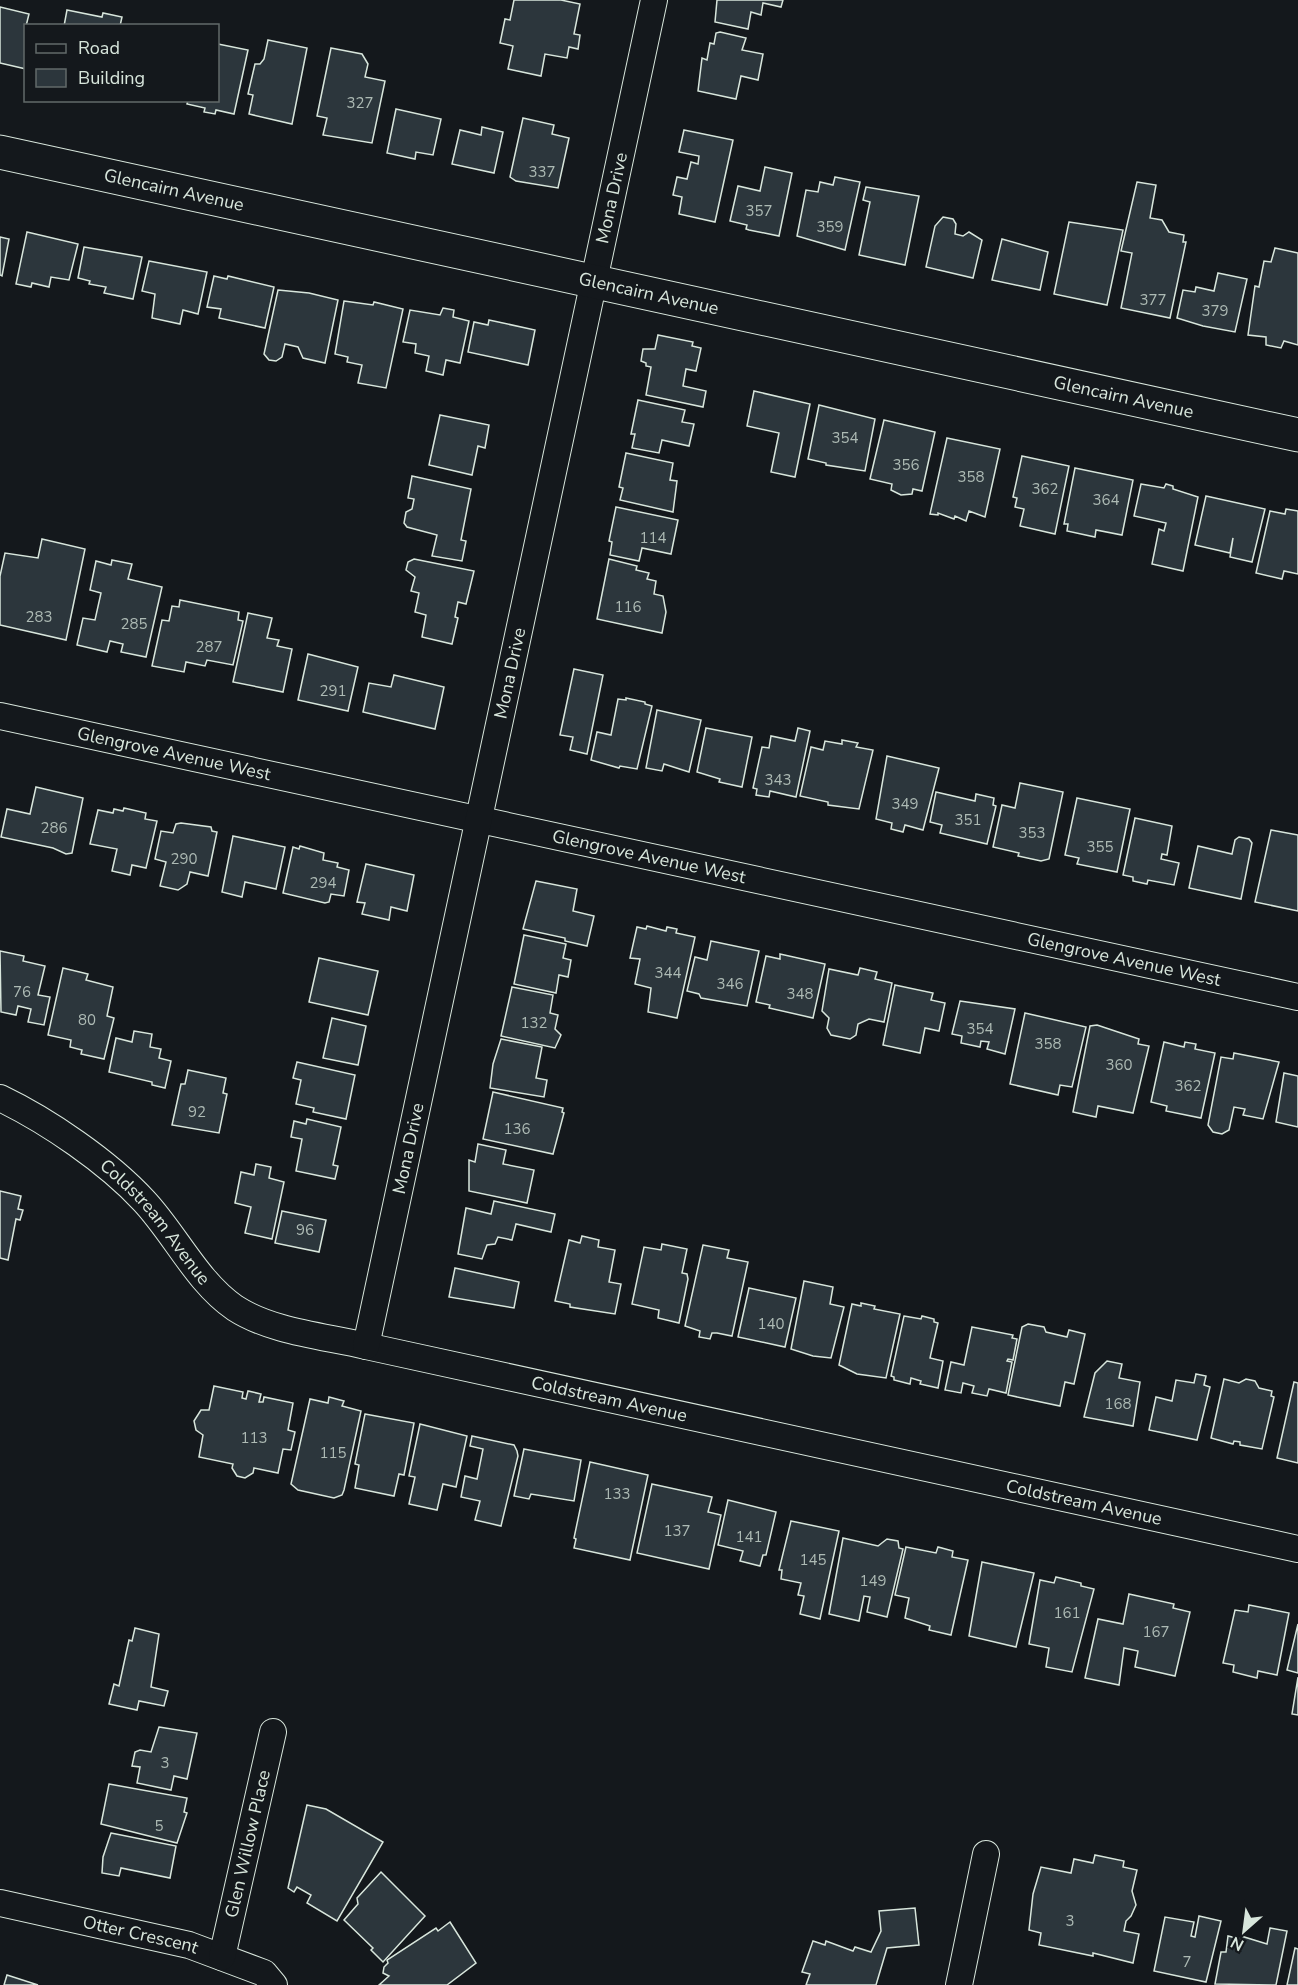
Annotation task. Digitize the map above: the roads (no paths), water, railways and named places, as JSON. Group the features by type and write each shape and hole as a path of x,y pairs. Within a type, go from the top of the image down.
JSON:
{"street":[{"name":"Mona Drive","path":"366,1346 654,0"},
{"name":"Glencairn Avenue","path":"0,152 1298,435"},
{"name":"Glengrove Avenue West","path":"0,716 1298,998"},
{"name":"Coldstream Avenue","path":"0,1098 91,1155 144,1200 216,1291 237,1309 272,1324 1298,1549"},
{"name":"Glen Willow Place","path":"222,1957 273,1732"},
{"path":"960,1985 986,1854"},
{"name":"Otter Crescent","path":"0,1903 189,1945 264,1973 274,1985"}]}
